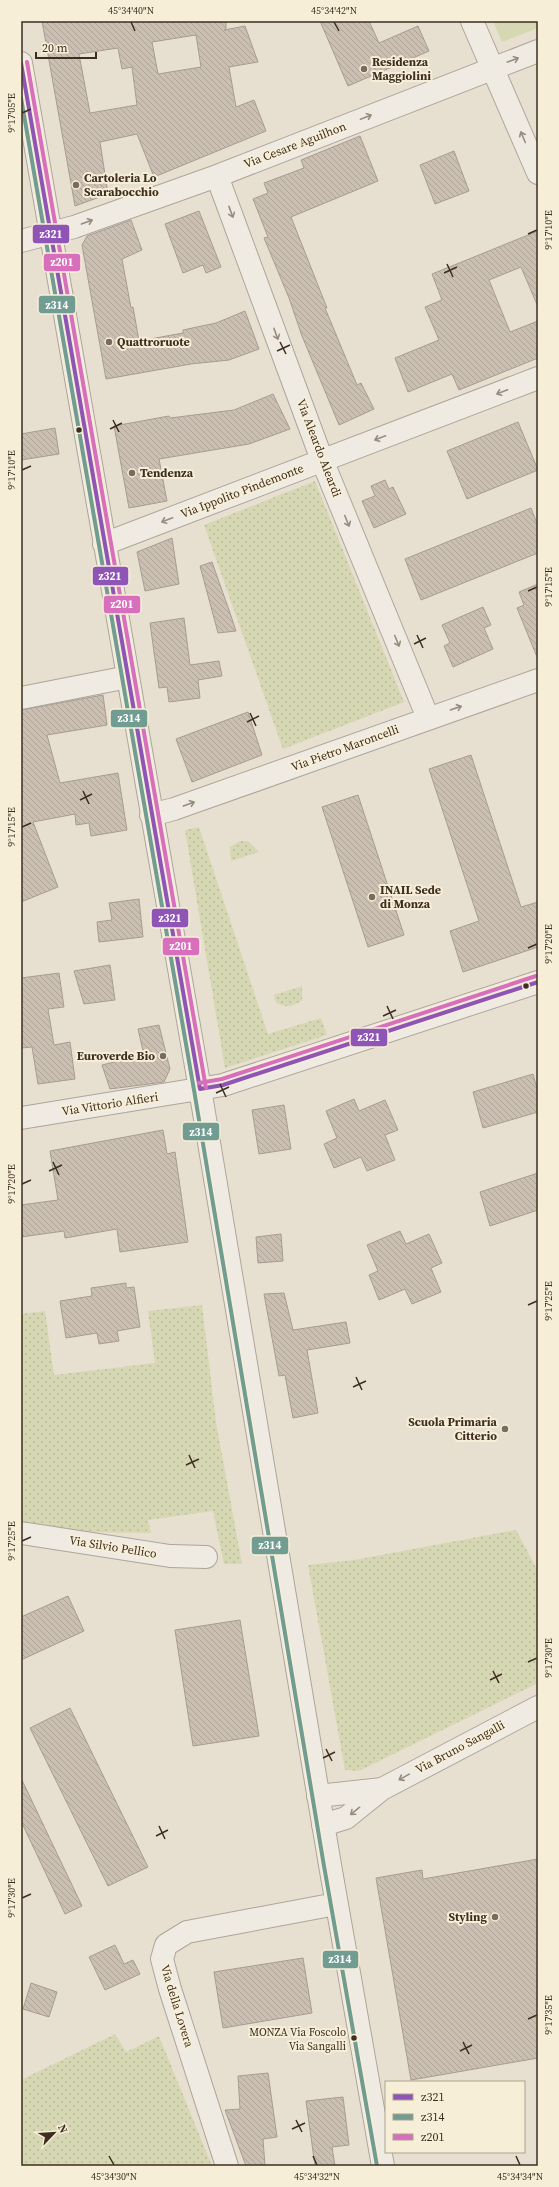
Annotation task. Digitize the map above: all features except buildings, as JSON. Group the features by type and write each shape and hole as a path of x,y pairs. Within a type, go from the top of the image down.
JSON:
{"street":[{"path":"472,21 538,173"},
{"name":"Via Cesare Aguilhon","path":"21,241 50,234 218,176 493,67 538,51"},
{"path":"21,63 200,1089 336,1904 383,2166"},
{"name":"Via Aleardo Aleardi","path":"218,176 322,460 428,718"},
{"name":"Via Ippolito Pindemonte","path":"104,544 538,378"},
{"path":"21,698 128,678"},
{"name":"Via Pietro Maroncelli","path":"152,815 189,804 538,680"},
{"name":"Via Vittorio Alfieri","path":"21,1118 223,1085 538,982"},
{"name":"Via Silvio Pellico","path":"21,1533 170,1556 206,1557"},
{"name":"Via Bruno Sangalli","path":"323,1825 346,1818 382,1789 538,1707"},
{"name":"Via Bruno Sangalli","path":"318,1796 382,1789"},
{"name":"Via della Lovera","path":"227,2166 170,1989 162,1959 166,1945 187,1932 336,1904"}],"green space":[{"path":"493,21 538,21 538,28 502,42"},
{"path":"315,481 404,702 283,749 204,525"},
{"path":"199,827 268,1034 321,1018 327,1035 225,1068 185,830"},
{"path":"240,841 248,841 259,852 231,861 230,847"},
{"path":"302,986 302,1000 299,1002 287,1006 276,1003 274,995"},
{"path":"202,1305 216,1422 242,1564 224,1564 213,1511 148,1520 151,1533 69,1532 21,1526 21,1314 45,1311 54,1375 155,1363 148,1311"},
{"path":"516,1530 538,1571 538,1683 359,1771 345,1770 308,1565 354,1560"},
{"path":"115,2034 126,2052 159,2036 212,2166 21,2166 21,2080"}],"transit line":[{"name":"z201","path":"27,62 206,1088"},
{"name":"z321","path":"21,63 200,1089"},
{"name":"z314","path":"21,98 194,1090 324,1866 377,2166"},
{"name":"z201","path":"199,1083 222,1079 536,976"},
{"name":"z321","path":"200,1089 223,1085 538,982"}],"place":[{"name":"Residenza Maggiolini","path":"364,69"},
{"name":"Cartoleria Lo Scarabocchio","path":"76,185"},
{"name":"Quattroruote","path":"109,342"},
{"name":"Tendenza","path":"132,473"},
{"name":"INAIL Sede di Monza","path":"372,897"},
{"name":"Euroverde Bio","path":"163,1056"},
{"name":"Scuola Primaria Citterio","path":"505,1429"},
{"name":"Styling","path":"495,1917"},
{"name":"MONZA Via Foscolo Via Sangalli","path":"354,2038"}]}
